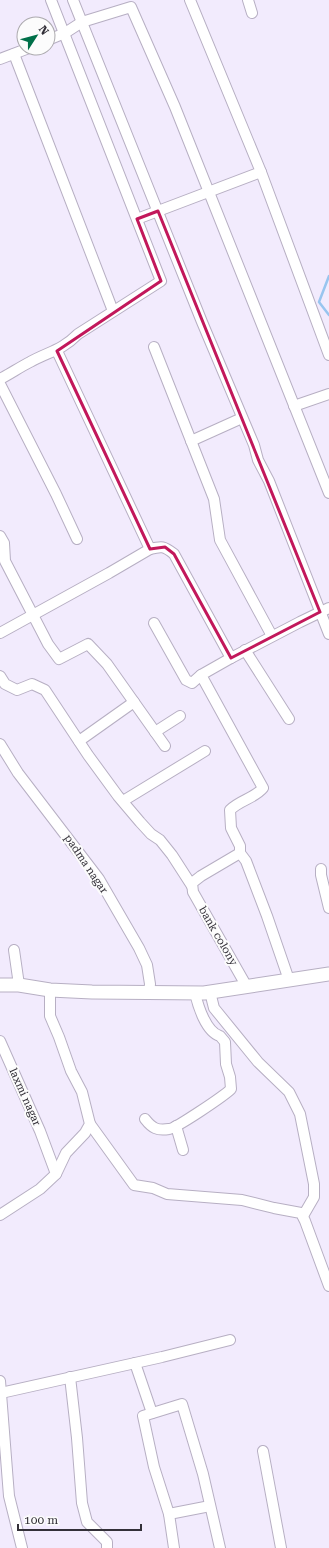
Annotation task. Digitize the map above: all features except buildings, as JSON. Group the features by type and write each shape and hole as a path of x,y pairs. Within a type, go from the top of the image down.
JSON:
{"street":[{"path":"0,379 30,362 57,351 68,344 78,334 161,281 51,0"},
{"path":"73,0 254,445 258,460 269,482 324,610 329,634"},
{"path":"190,0 261,172 329,355"},
{"path":"248,0 252,13"},
{"path":"56,37 65,33 82,22 130,4 175,107 329,493"},
{"path":"0,58 14,54 114,311"},
{"path":"137,219 261,172"},
{"path":"154,347 214,499 220,540 272,636"},
{"path":"57,351 150,548"},
{"path":"0,384 56,494 76,539"},
{"path":"294,406 329,394"},
{"path":"191,441 242,418"},
{"path":"0,536 4,543 5,561 48,644 59,659 88,644 106,664 165,746"},
{"path":"0,633 109,573 150,548 160,546 166,547 174,554 230,658"},
{"path":"154,623 186,680 192,683 201,675 230,658 324,610"},
{"path":"246,650 289,720"},
{"path":"201,675 263,788 260,792 240,801 230,810 231,828 240,846 240,853 246,861 268,916 289,980"},
{"name":"bank colony","path":"0,676 5,684 17,690 32,684 45,690 79,741 123,801 140,822 151,834 160,840 172,855 192,885 193,892 247,987"},
{"path":"79,741 134,702"},
{"path":"155,732 180,716"},
{"name":"padma nagar","path":"0,744 27,785 63,830 99,879 139,948 147,965 150,984 149,993"},
{"path":"123,801 205,751"},
{"path":"192,885 201,876 240,853"},
{"path":"321,869 321,876 329,908"},
{"path":"14,950 19,985"},
{"path":"0,985 19,985 50,990 195,993 247,987 329,974"},
{"path":"50,990 50,1016 71,1071 82,1092 90,1124 134,1185 153,1188 167,1194 242,1200 301,1213 329,1286"},
{"path":"210,992 214,1008 258,1062 289,1092 300,1114 314,1184 314,1197 303,1216"},
{"path":"145,1119 152,1128 159,1130 171,1129 225,1095 231,1089 226,1064 225,1042 208,1027 198,1005 195,993"},
{"name":"laxmi nagar","path":"0,1041 40,1131 56,1174"},
{"path":"0,1215 40,1189 56,1174 66,1153 85,1133 90,1124"},
{"path":"176,1126 183,1150"},
{"path":"1,1392 135,1363 230,1340"},
{"path":"135,1363 152,1413"},
{"path":"70,1377 82,1503 87,1522 107,1542 107,1548"},
{"path":"0,1381 10,1496 22,1548"},
{"path":"174,1548 169,1514 154,1467 143,1416 182,1404 203,1474 220,1548"},
{"path":"263,1451 281,1548"},
{"path":"169,1514 210,1506"}],"highlighted area":[{"path":"158,211 320,612 231,658 174,554 165,547 150,549 57,351 161,281 137,219"}],"waterway":[{"path":"329,276 319,302 329,315"}]}
